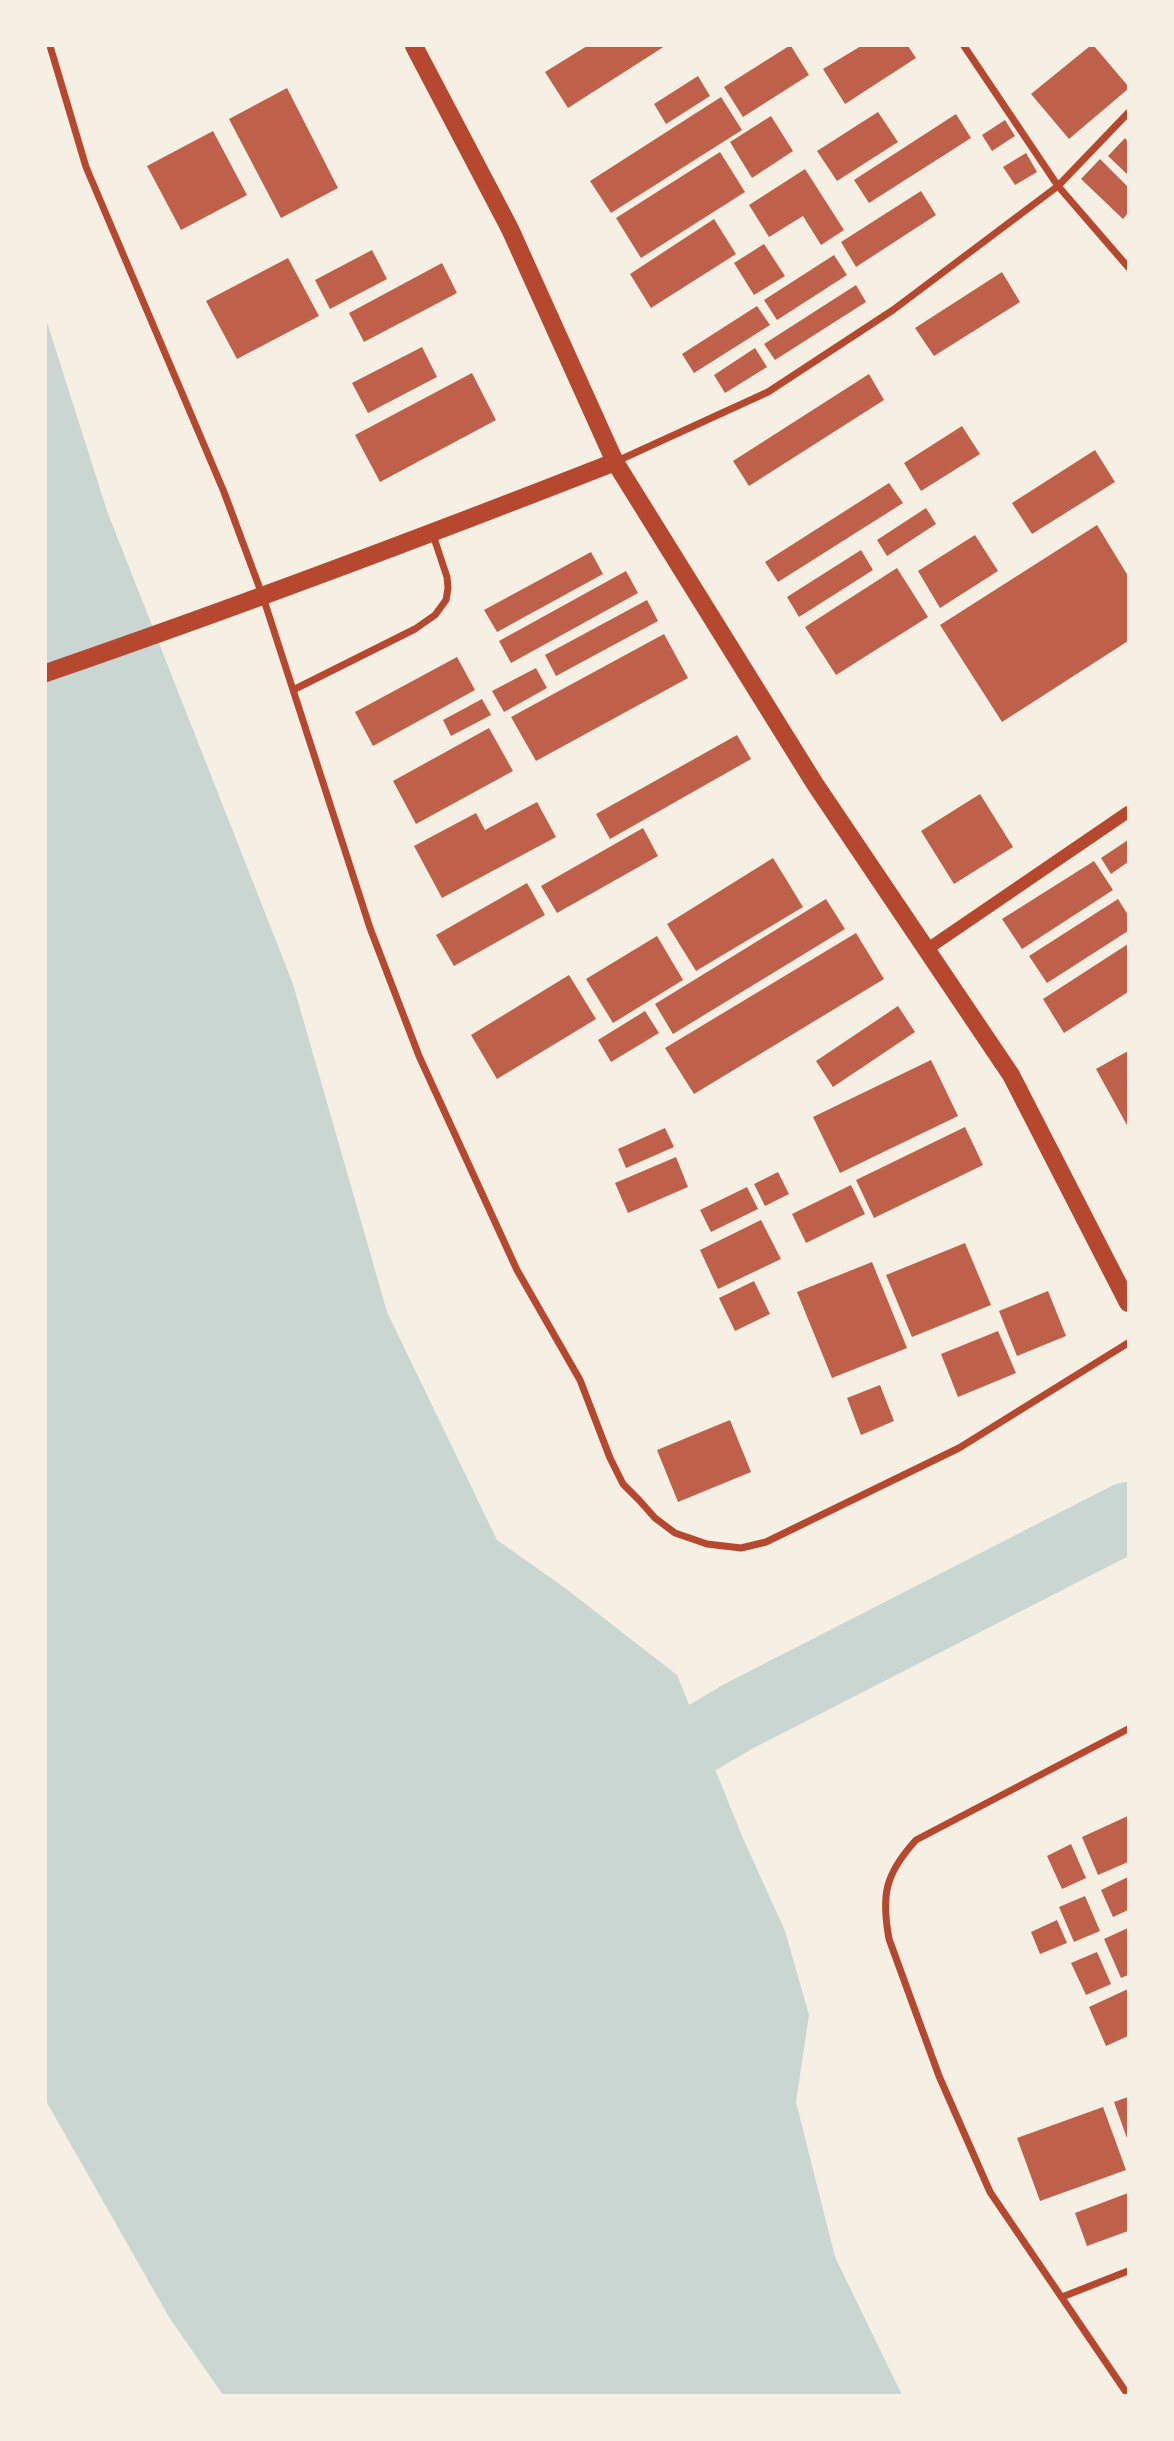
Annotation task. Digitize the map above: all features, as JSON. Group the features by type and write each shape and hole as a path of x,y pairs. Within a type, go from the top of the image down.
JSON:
{"main road":[{"path":"414,46 510,229 615,462 815,784 1011,1075 1129,1303"},
{"path":"46,673 217,614 433,534 615,462"}],"street":[{"path":"50,46 86,167 224,492 263,597 370,928 419,1056 517,1270 580,1380 610,1458 624,1484 655,1518 676,1533 707,1544 741,1548 766,1542 959,1448 1129,1343"},
{"path":"964,46 1058,186 1129,267"},
{"path":"615,462 768,392 892,310 1058,186 1129,113"},
{"path":"293,690 415,629 435,615 446,600 448,588 433,534"},
{"path":"926,950 1129,812"},
{"path":"1129,1729 916,1840 889,1876 885,1895 889,1940 939,2076 990,2192 1129,2395"},
{"path":"1062,2297 1129,2271"}],"shaded area":[{"path":"46,319 107,511 293,984 387,1312 497,1540 565,1588 677,1675 742,1836 785,1931 809,2015 796,2102 835,2257 902,2395 223,2395 169,2317 46,2101"}],"building":[{"path":"587,46 665,46 568,108 545,72"},
{"path":"789,46 809,75 743,117 724,87"},
{"path":"861,46 908,46 916,58 845,104 823,69"},
{"path":"1090,46 1094,46 1128,89 1069,139 1031,94"},
{"path":"698,76 710,96 666,124 654,104"},
{"path":"287,88 338,188 281,218 229,119"},
{"path":"721,97 742,130 611,213 590,181"},
{"path":"878,112 898,142 837,181 817,151"},
{"path":"956,114 971,138 869,203 854,180"},
{"path":"771,116 793,151 752,178 730,142"},
{"path":"1005,120 1015,136 992,151 982,135"},
{"path":"213,131 247,195 181,230 147,166"},
{"path":"1125,138 1128,142 1128,175 1108,156"},
{"path":"720,152 745,192 641,258 616,218"},
{"path":"1026,153 1037,172 1015,185 1003,167"},
{"path":"1100,159 1128,187 1128,213 1123,219 1081,179"},
{"path":"805,169 844,230 821,245 803,216 769,237 749,205"},
{"path":"921,191 936,215 856,267 841,242"},
{"path":"714,219 736,254 651,308 630,274"},
{"path":"764,244 785,276 754,295 734,263"},
{"path":"372,250 387,279 330,309 315,280"},
{"path":"834,255 847,275 777,320 764,300"},
{"path":"288,258 319,316 237,359 206,301"},
{"path":"442,263 457,293 364,342 349,313"},
{"path":"1002,272 1020,302 934,356 915,328"},
{"path":"856,285 866,302 775,360 764,344"},
{"path":"757,306 770,325 694,373 682,354"},
{"path":"422,347 437,377 368,413 352,383"},
{"path":"755,348 767,367 725,393 714,375"},
{"path":"472,373 496,420 380,482 355,435"},
{"path":"869,374 884,400 749,486 733,461"},
{"path":"962,426 980,454 921,491 904,463"},
{"path":"1095,450 1115,482 1032,534 1012,503"},
{"path":"889,483 903,503 778,582 765,562"},
{"path":"926,508 936,524 887,556 877,540"},
{"path":"1097,525 1128,576 1128,641 1002,722 940,625"},
{"path":"975,535 998,571 940,608 918,571"},
{"path":"861,550 873,570 799,617 787,597"},
{"path":"591,552 603,574 497,632 484,610"},
{"path":"897,568 928,617 836,675 805,627"},
{"path":"626,571 638,593 511,663 499,641"},
{"path":"647,600 658,621 556,676 545,655"},
{"path":"664,634 688,678 536,761 511,717"},
{"path":"457,657 475,690 373,746 355,712"},
{"path":"536,668 547,688 504,712 492,691"},
{"path":"482,699 491,715 451,736 443,720"},
{"path":"489,728 513,771 416,824 393,781"},
{"path":"737,735 751,759 610,839 596,814"},
{"path":"980,794 1013,847 954,884 921,831"},
{"path":"537,802 556,837 442,898 414,846 476,813 485,830"},
{"path":"643,828 658,856 557,913 541,886"},
{"path":"1128,840 1128,862 1111,874 1101,858"},
{"path":"773,858 803,907 696,971 667,924"},
{"path":"1094,861 1113,890 1022,949 1002,919"},
{"path":"527,883 545,915 454,966 436,935"},
{"path":"826,899 845,929 673,1034 655,1004"},
{"path":"1118,899 1128,915 1128,931 1047,983 1029,956"},
{"path":"856,933 884,979 694,1094 665,1048"},
{"path":"657,936 683,980 613,1023 586,979"},
{"path":"1128,944 1128,992 1064,1033 1043,999"},
{"path":"569,975 596,1019 497,1079 471,1035"},
{"path":"898,1006 915,1032 833,1087 816,1061"},
{"path":"645,1011 659,1033 611,1062 598,1040"},
{"path":"1128,1051 1128,1127 1096,1069"},
{"path":"931,1060 958,1116 840,1173 813,1117"},
{"path":"965,1127 983,1165 874,1218 856,1180"},
{"path":"665,1128 674,1147 626,1168 618,1149"},
{"path":"676,1157 688,1187 628,1213 615,1183"},
{"path":"778,1172 789,1194 765,1206 754,1184"},
{"path":"851,1185 865,1214 806,1243 792,1214"},
{"path":"747,1187 758,1209 711,1232 700,1210"},
{"path":"761,1220 781,1259 718,1289 700,1250"},
{"path":"965,1243 991,1305 912,1337 886,1275"},
{"path":"872,1262 907,1348 832,1378 797,1292"},
{"path":"754,1281 770,1314 735,1331 719,1298"},
{"path":"1048,1291 1066,1336 1017,1356 999,1311"},
{"path":"998,1331 1016,1373 958,1397 941,1354"},
{"path":"880,1385 894,1421 861,1435 847,1398"},
{"path":"730,1420 751,1472 678,1502 657,1450"},
{"path":"1128,1816 1128,1862 1098,1875 1082,1837"},
{"path":"1071,1844 1086,1878 1062,1889 1047,1856"},
{"path":"1128,1877 1128,1910 1113,1917 1101,1890"},
{"path":"1085,1896 1100,1931 1074,1942 1059,1907"},
{"path":"1057,1920 1067,1943 1040,1954 1031,1932"},
{"path":"1128,1928 1128,1975 1121,1978 1104,1939"},
{"path":"1097,1952 1111,1984 1086,1995 1071,1963"},
{"path":"1128,1989 1128,2036 1106,2046 1089,2007"},
{"path":"1128,2097 1128,2141 1114,2102"},
{"path":"1103,2107 1126,2170 1040,2201 1017,2138"},
{"path":"1128,2193 1128,2231 1087,2246 1075,2213"}],"waterway":[{"path":"619,1787 739,1716 1128,1517"}]}
